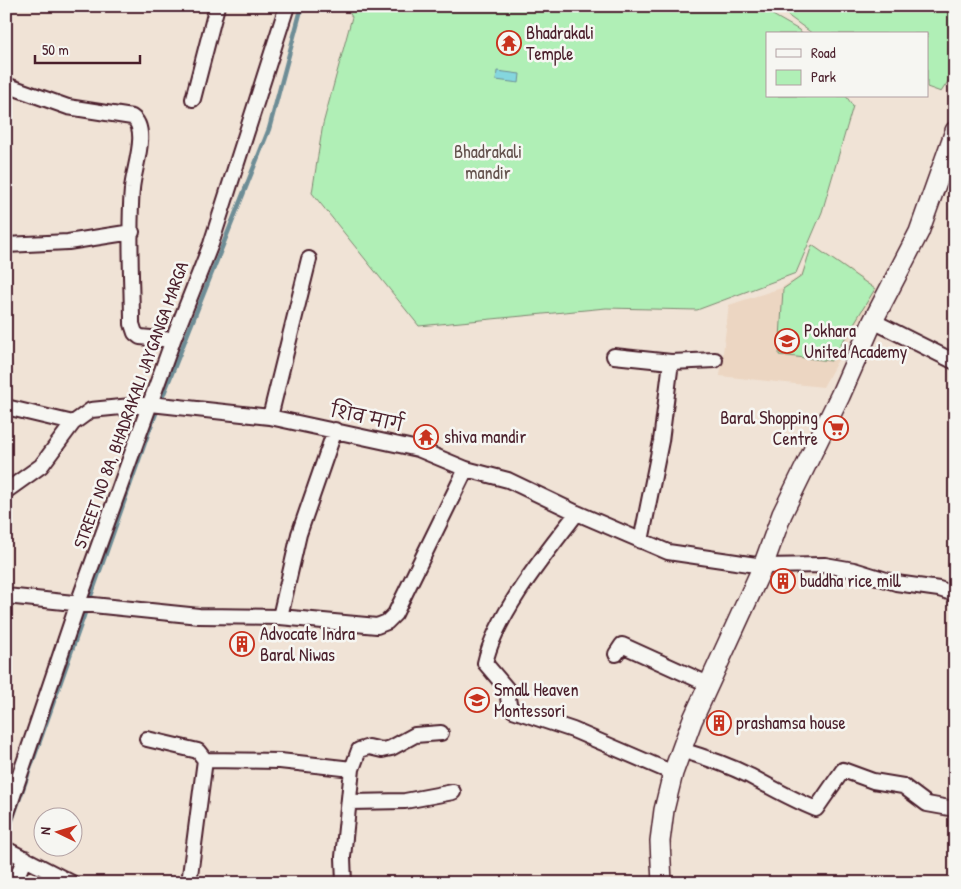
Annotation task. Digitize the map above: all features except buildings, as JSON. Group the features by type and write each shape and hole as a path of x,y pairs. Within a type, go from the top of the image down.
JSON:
{"main road":[{"path":"662,883 660,841 664,810 681,750 708,684 763,566 782,514 840,396 873,321 919,232 955,131"}],"street":[{"path":"193,99 217,6"},
{"name":"STREET NO 8A, BHADRAKALI JAYGANGA MARGA","path":"6,816 78,603 173,340 211,244 288,6"},
{"path":"6,85 68,107 132,117 138,121 142,131 132,189 132,324 135,333 140,337 173,340"},
{"path":"6,245 68,242 132,232"},
{"path":"270,417 309,259"},
{"path":"873,321 955,362"},
{"path":"614,356 671,362 715,360"},
{"path":"641,541 661,441 671,362"},
{"name":"शिव मार्ग","path":"6,492 42,466 72,423 91,410 151,404 270,417 418,449 466,469 508,480 577,513 668,552 763,566 832,566 854,570 896,584 955,594"},
{"path":"6,407 72,423"},
{"path":"280,617 299,534 336,430"},
{"path":"6,596 199,616 280,617 377,626 387,622 395,614 466,469"},
{"path":"577,513 530,574 489,645 485,663 488,669 507,689 509,705 513,710 573,730 673,773"},
{"path":"616,654 622,645 708,684"},
{"path":"344,883 343,857 352,769 359,750 364,747 382,750 391,748 415,735 441,733"},
{"path":"147,740 198,751 205,760 190,883"},
{"path":"681,750 716,761 750,776 783,796 816,809 843,770 873,781 904,786 927,804 955,809"},
{"path":"205,760 280,761 352,769"},
{"path":"350,802 405,801 453,792"},
{"path":"6,849 72,883"},
{"path":"14,883 25,858"}],"shaded area":[{"name":"Pokhara United Academy","path":"812,244 877,289 823,387 720,376 729,305 781,288 801,275"}],"green space":[{"name":"Bhadrakali mandir","path":"345,6 757,6 799,30 800,32 766,32 766,98 847,98 853,106 822,212 796,273 697,310 606,308 419,326 312,193 323,124 352,17"},
{"path":"784,6 955,6 955,71 941,92 928,87 928,32 810,32 779,9"},
{"path":"812,245 875,289 831,361 779,355 783,289 802,276"}],"water":[{"path":"497,71 520,74 519,83 496,80"}],"waterway":[{"path":"6,837 149,431 269,129 302,6"}],"place":[{"name":"Bhadrakali Temple","path":"509,43"},
{"name":"Pokhara United Academy","path":"787,341"},
{"name":"Baral Shopping Centre","path":"836,428"},
{"name":"shiva mandir","path":"426,437"},
{"name":"buddha rice mill","path":"783,581"},
{"name":"Advocate Indra Baral Niwas","path":"242,644"},
{"name":"Small Heaven Montessori","path":"477,700"},
{"name":"prashamsa house","path":"719,723"}]}
